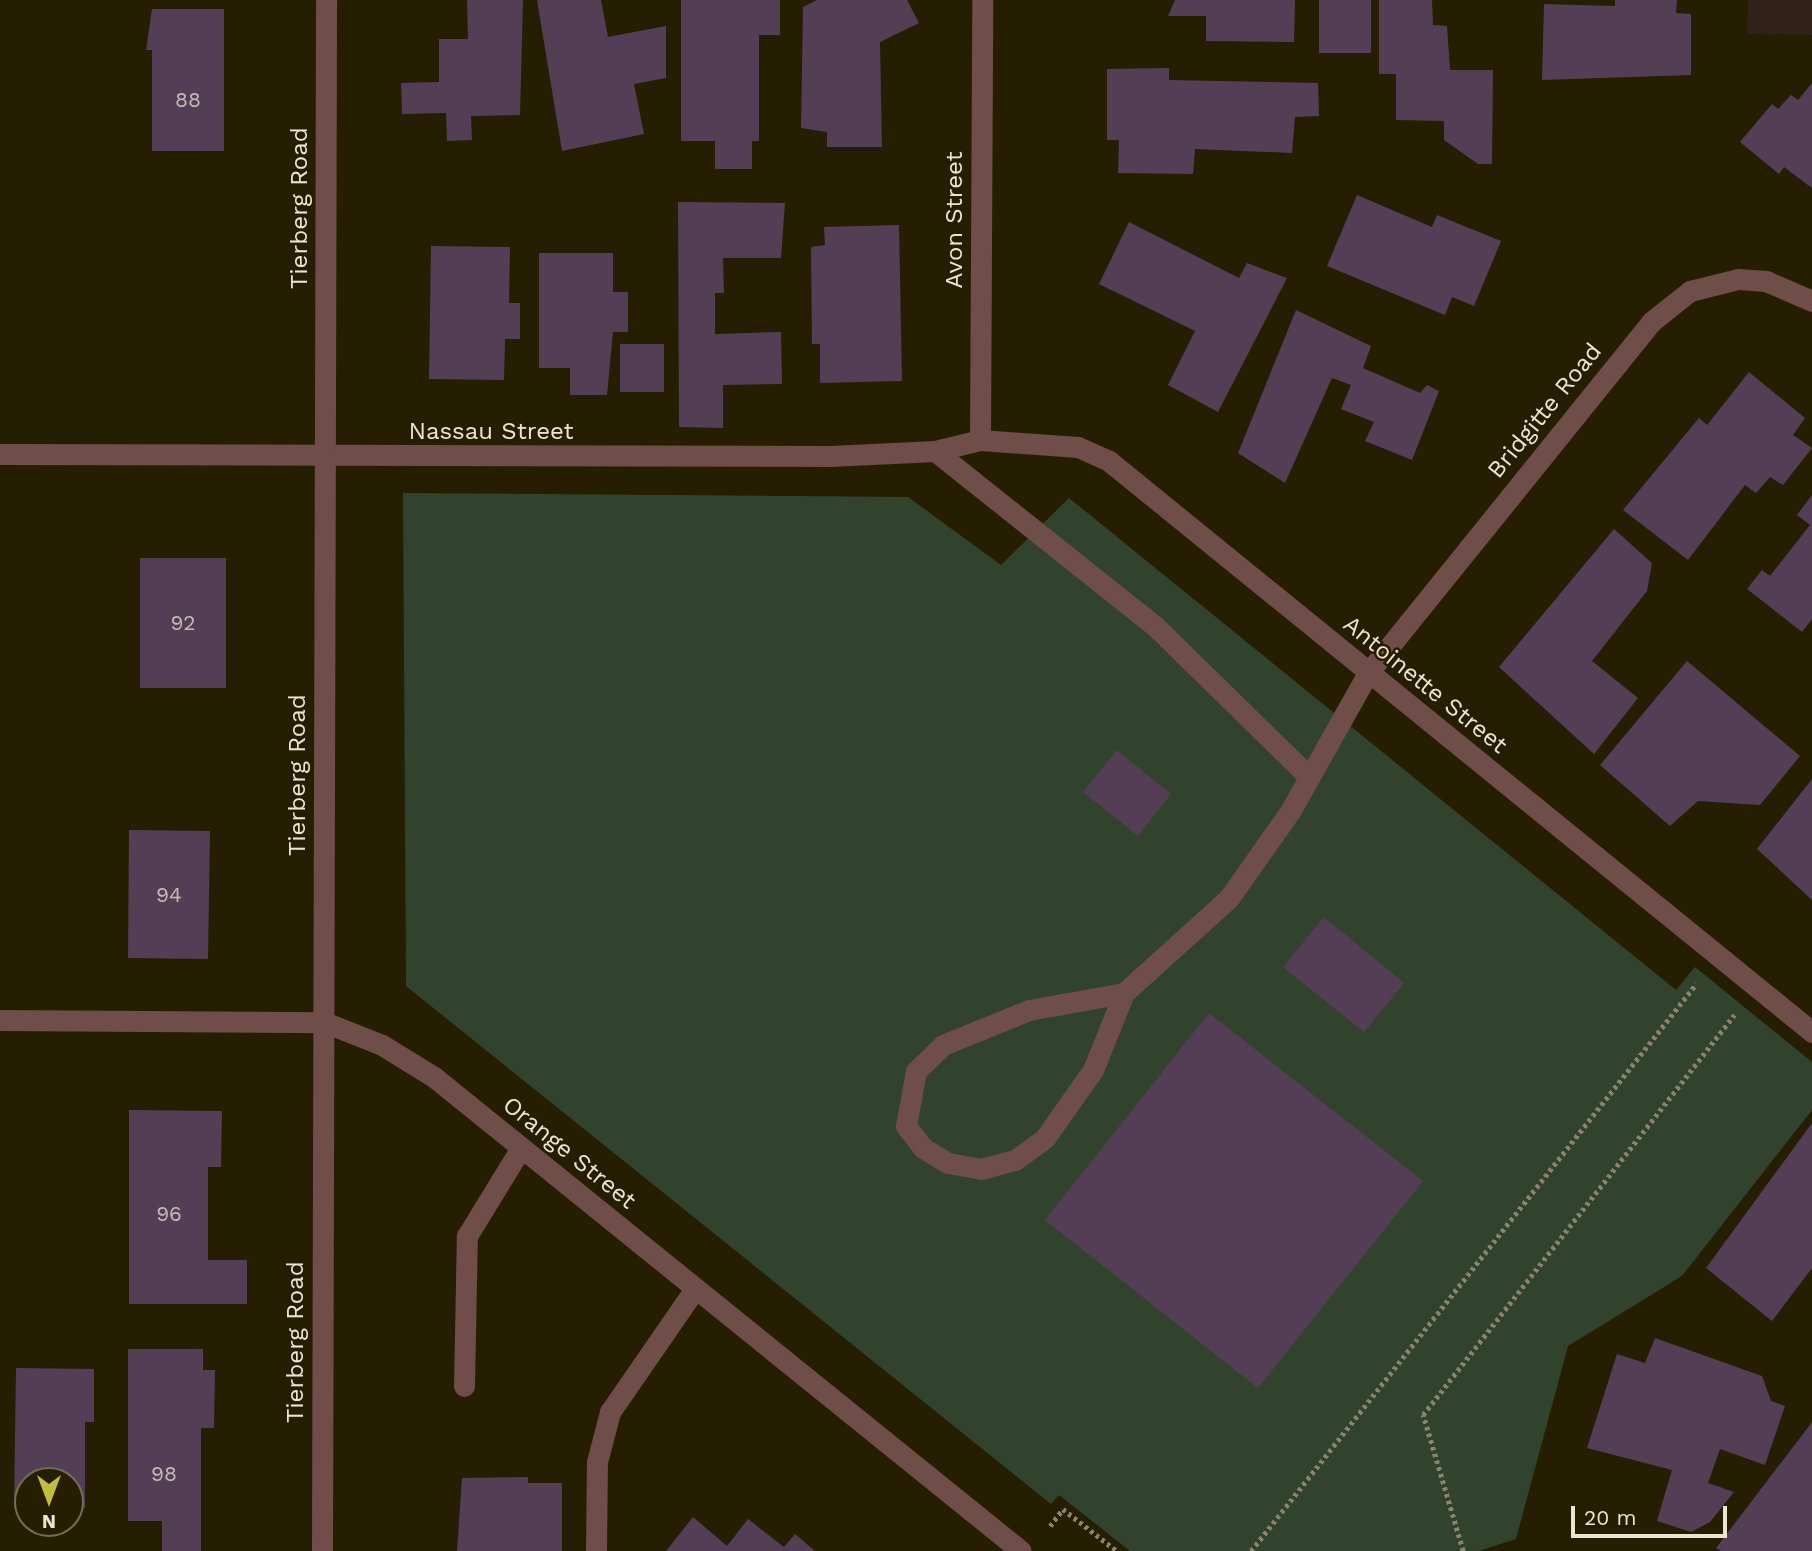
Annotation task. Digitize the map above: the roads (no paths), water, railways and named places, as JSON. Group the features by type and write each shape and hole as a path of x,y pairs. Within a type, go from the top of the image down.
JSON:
{"street":[{"name":"Tierberg Road","path":"322,1551 326,0"},
{"name":"Avon Street","path":"980,440 982,0"},
{"name":"Bridgitte Road","path":"1124,993 1229,898 1309,777 1368,673 1669,304 1702,287 1738,279 1766,281 1812,301"},
{"name":"Nassau Street","path":"0,454 326,459 935,451 980,440"},
{"name":"Antoinette Street","path":"980,440 1050,441 1109,461 1812,1032"},
{"path":"935,451 1156,626 1309,777"},
{"path":"1124,993 1093,1070 1067,1111 1045,1138 1014,1160 981,1169 948,1163 923,1148 906,1126 916,1071 943,1045 1029,1010 1124,993"},
{"name":"Orange Street","path":"0,1020 324,1022 424,1071 1021,1551"},
{"path":"464,1386 467,1236 521,1149"},
{"path":"596,1551 597,1462 610,1412 695,1289"}]}
